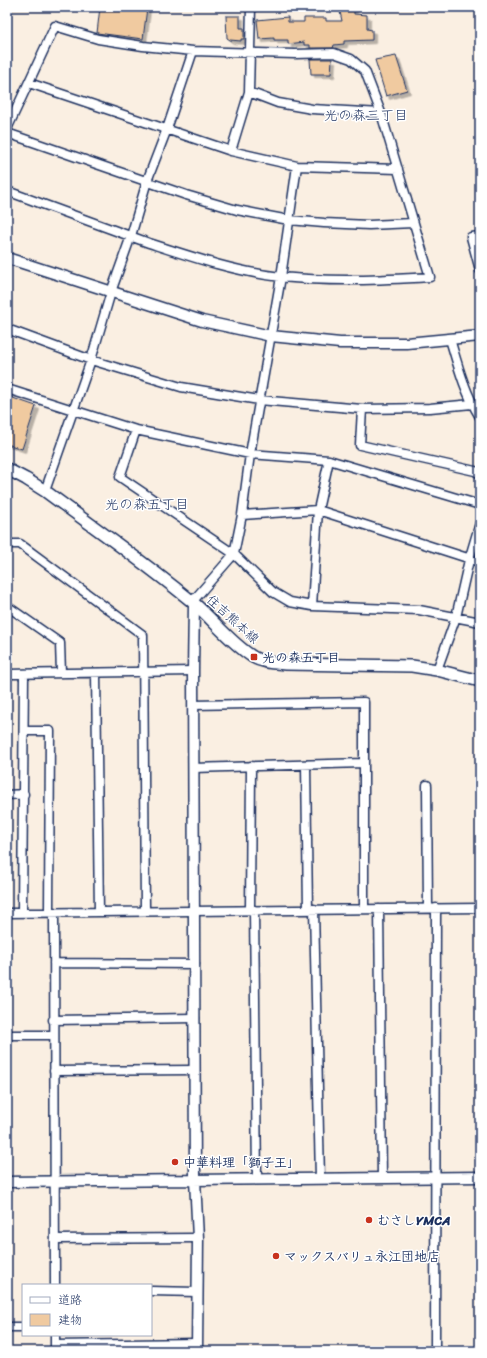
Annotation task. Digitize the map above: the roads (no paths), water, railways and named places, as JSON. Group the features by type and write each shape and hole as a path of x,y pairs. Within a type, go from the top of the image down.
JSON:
{"main road":[{"name":"住吉熊本線","path":"7,469 45,491 164,580 193,603 237,645 254,657 269,663 286,664 412,666 437,670 480,681"}],"street":[{"path":"231,151 249,92 251,7"},
{"path":"7,129 55,26 98,39 143,46 193,51 295,54 334,53 351,59 365,71 381,113 430,277 332,280 281,277 231,268 186,255 7,191"},
{"path":"45,491 91,360 111,292 131,236 147,182 167,129 193,51"},
{"path":"28,83 231,151 297,166 398,169"},
{"path":"249,92 278,103 312,109 381,113"},
{"path":"7,133 147,182 237,210 289,220 324,223 369,225 413,223"},
{"path":"55,1336 55,1348 197,1347 198,1238 195,1180 192,671 193,603 234,554 281,277 297,166"},
{"path":"480,236 471,237 480,270"},
{"path":"7,258 202,321 270,336 340,343 407,343 480,336"},
{"path":"7,329 91,360 181,387 259,400 362,409 430,408 472,404"},
{"path":"450,339 460,375 472,404 480,417"},
{"path":"7,389 136,430 250,454 329,460 480,505"},
{"path":"362,409 360,446 475,471 480,474"},
{"path":"136,430 120,477 234,554 273,592 290,602 312,606 419,610 480,622"},
{"path":"312,606 318,510 329,460"},
{"path":"242,514 318,510 468,560 480,562"},
{"path":"437,670 456,617 468,560 480,523"},
{"path":"7,544 20,544 143,635 145,911"},
{"path":"7,606 60,644 60,673"},
{"path":"7,674 192,671"},
{"path":"96,673 99,912"},
{"path":"22,912 24,674"},
{"path":"193,705 364,702 364,909"},
{"path":"24,731 50,731 51,912 54,963 53,1034 55,1284"},
{"path":"193,768 364,763"},
{"path":"306,765 320,1179"},
{"path":"251,766 257,1179"},
{"path":"427,785 432,908 435,1351"},
{"path":"7,795 24,794"},
{"path":"7,913 480,908"},
{"path":"379,909 382,1178"},
{"path":"54,963 194,964"},
{"path":"53,1020 195,1018"},
{"path":"7,1035 53,1034"},
{"path":"54,1071 195,1070"},
{"path":"7,1182 480,1177"},
{"path":"55,1239 198,1238"},
{"path":"152,1291 197,1292"},
{"path":"7,1327 22,1327"}],"place":[{"name":"光の森五丁目","path":"254,657"},
{"name":"中華料理「獅子王」","path":"175,1162"},
{"name":"むさしYMCA","path":"369,1220"},
{"name":"マックスバリュ永江団地店","path":"276,1256"}],"district":[{"name":"光の森三丁目","path":"366,115"},
{"name":"光の森五丁目","path":"147,504"}]}
